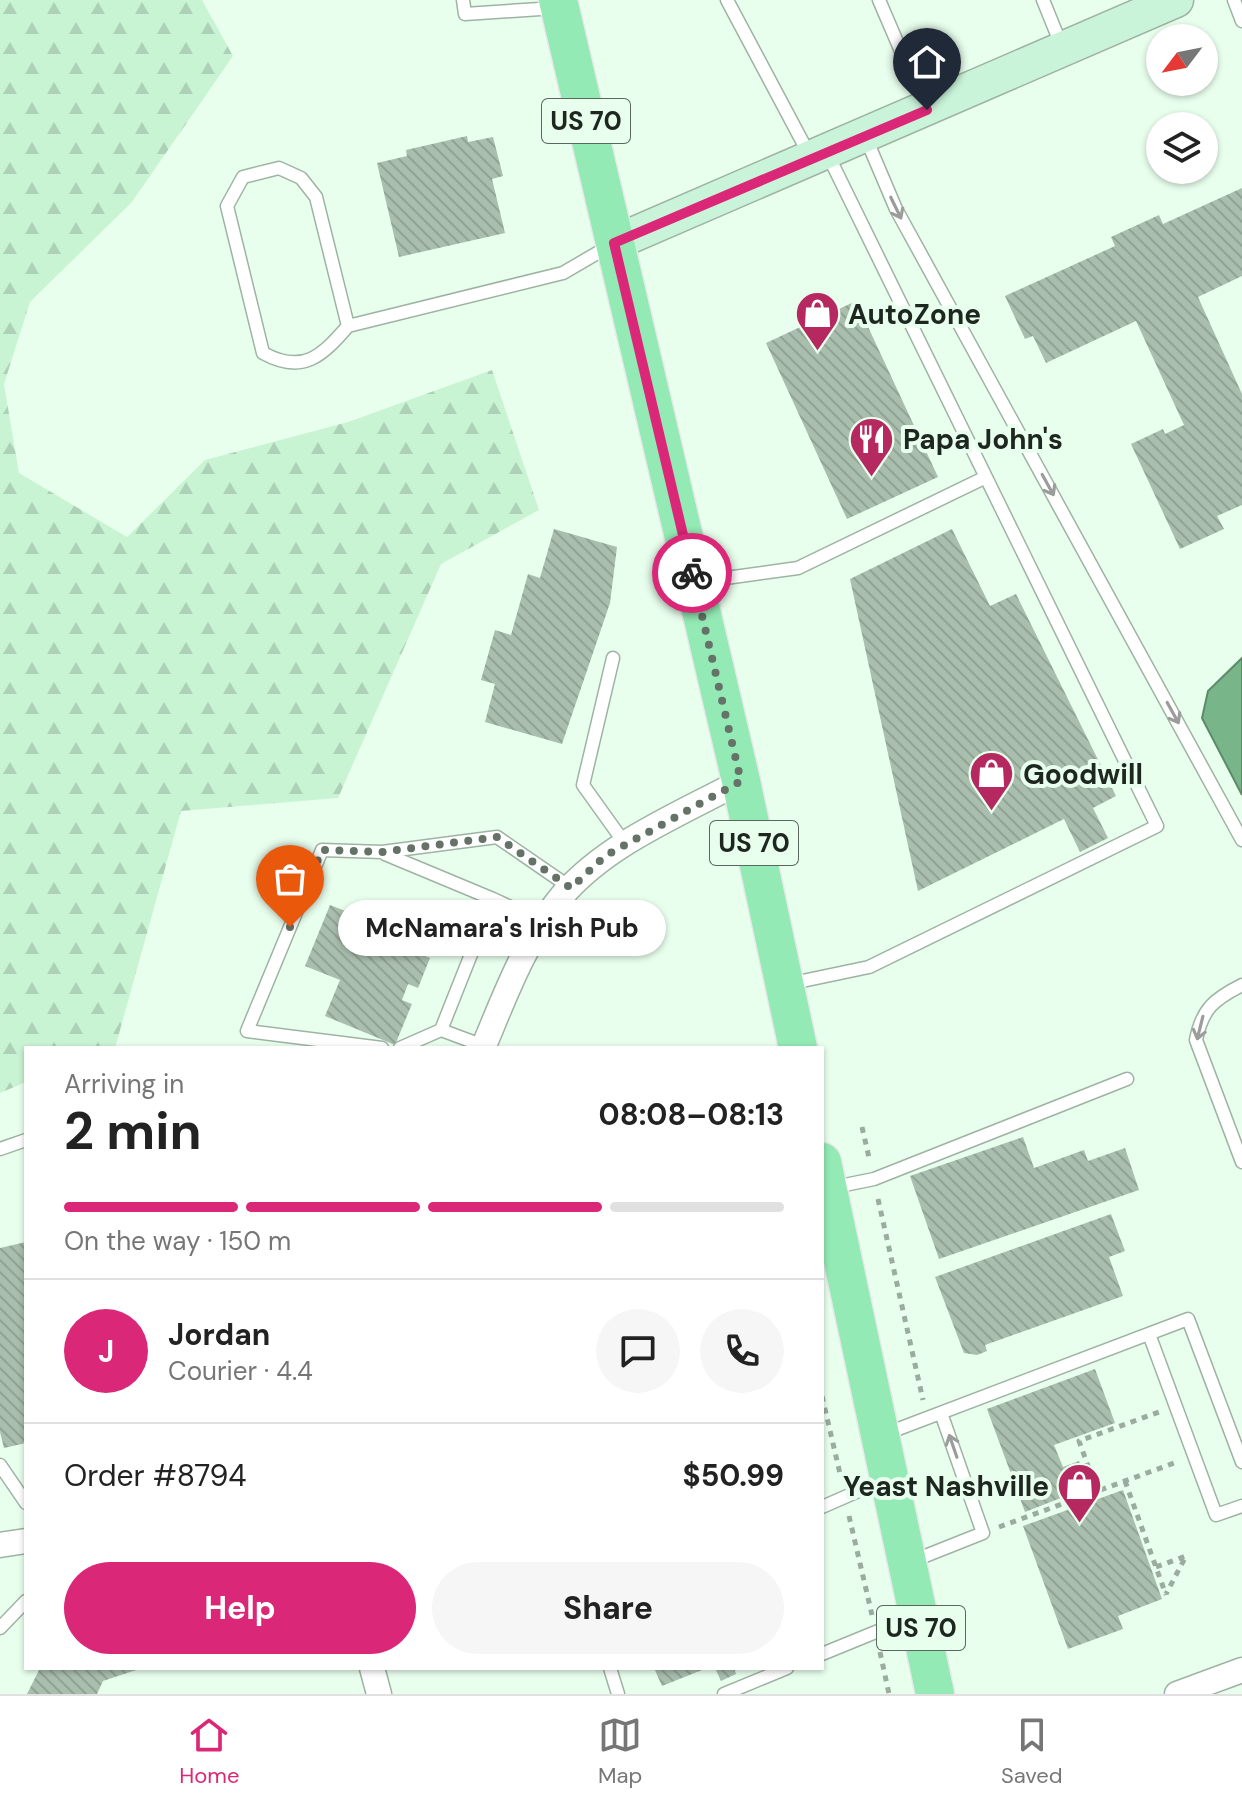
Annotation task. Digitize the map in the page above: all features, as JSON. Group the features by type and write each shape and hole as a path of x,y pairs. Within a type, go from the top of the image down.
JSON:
{"main road":[{"path":"614,243 1176,0"},
{"name":"US 70","path":"559,4 741,781 798,1046"},
{"name":"US 70","path":"825,1175 935,1694"}],"street":[{"path":"484,1046 530,941 571,888 605,856 741,781"},
{"path":"0,1545 24,1541"},
{"path":"373,1670 379,1694"},
{"path":"1177,1694 1242,1670"}],"lane":[{"path":"463,0 465,14 559,4"},
{"path":"727,0 819,156 986,477 1157,826 869,967 784,985"},
{"path":"879,0 927,110"},
{"path":"1043,0 1063,50"},
{"path":"1234,0 1242,21"},
{"path":"865,136 896,209 1242,840"},
{"path":"348,326 316,197 301,178 279,168 243,177 227,206 263,353 278,362 309,360 325,352 348,326 563,273 614,243"},
{"path":"694,582 798,568 986,477"},
{"path":"613,658 583,785 626,845"},
{"path":"366,1046 247,1031 322,850 382,852 497,837 571,888"},
{"path":"382,852 543,922"},
{"path":"405,1046 441,1030 493,899"},
{"path":"1242,985 1213,999 1200,1019 1196,1040 1242,1162"},
{"path":"441,1030 481,1046"},
{"path":"825,1175 874,1179 1127,1079"},
{"path":"0,1149 24,1141"},
{"path":"880,1435 1188,1319 1242,1462"},
{"path":"1149,1334 1216,1515 1242,1506"},
{"path":"907,1563 983,1533 941,1413"},
{"path":"0,1465 24,1500"},
{"path":"824,1506 889,1478"},
{"path":"0,1628 24,1603"},
{"path":"824,1653 918,1615"},
{"path":"611,1670 618,1694"},
{"path":"724,1694 782,1670"}],"path":[{"path":"862,1127 927,1418"},
{"path":"824,1405 889,1694"},
{"path":"1097,1491 1079,1441 1175,1406"},
{"path":"983,1533 1194,1456"},
{"path":"1125,1481 1166,1595 1186,1556 1156,1567"}],"green space":[{"path":"0,0 202,0 233,56 132,202 30,302 4,384 19,473 127,537 205,460 348,422 492,370 539,510 441,564 338,798 181,811 116,1046 24,1046 24,1083 0,1093"}],"shaded area":[{"path":"1242,658 1242,795 1202,718 1208,691"}],"building":[{"path":"467,136 468,142 493,137 503,176 492,179 505,233 399,257 377,163 407,156 406,150"},
{"path":"1242,188 1242,276 1198,297 1242,394 1242,505 1217,516 1224,529 1180,549 1131,444 1163,429 1165,434 1184,425 1136,321 1046,363 1033,336 1025,339 1005,296 1115,246 1111,237 1159,215 1163,224"},
{"path":"856,301 938,477 847,519 766,343"},
{"path":"554,529 617,547 610,603 562,744 485,722 495,684 481,680 495,630 511,635 528,574 540,578"},
{"path":"952,529 990,606 1016,594 1116,796 1093,808 1108,838 1080,852 1064,819 918,891 850,579"},
{"path":"330,905 353,914 354,910 368,916 369,913 397,924 400,914 429,926 426,935 431,937 423,955 430,958 418,988 408,984 402,1000 412,1004 395,1045 325,1016 340,980 305,966"},
{"path":"1023,1137 1034,1168 1084,1150 1088,1161 1125,1148 1139,1190 939,1259 910,1176"},
{"path":"1111,1214 1125,1251 1109,1257 1123,1296 985,1345 987,1351 977,1355 964,1353 935,1277"},
{"path":"24,1242 24,1443 4,1448 0,1432 0,1248"},
{"path":"1095,1369 1115,1423 1054,1445 1063,1467 1079,1461 1089,1487 1025,1512 987,1409"},
{"path":"1123,1490 1162,1599 1118,1616 1123,1629 1068,1649 1023,1526"},
{"path":"39,1670 136,1670 103,1681 97,1694 27,1694"},
{"path":"655,1670 702,1670 662,1686"},
{"path":"716,1670 735,1670 736,1674 721,1681"}],"way so far":[{"path":"290,927 322,850 382,852 497,837 571,888 605,856 741,781 692,573"}],"place":[{"name":"AutoZone","path":"817,353"},
{"name":"Papa John's","path":"872,478"},
{"name":"Goodwill","path":"992,813"},
{"name":"McNamara's Irish Pub","path":"290,927"},
{"name":"Yeast Nashville","path":"1080,1525"}],"route":[{"path":"692,573 614,243 927,110"}]}
